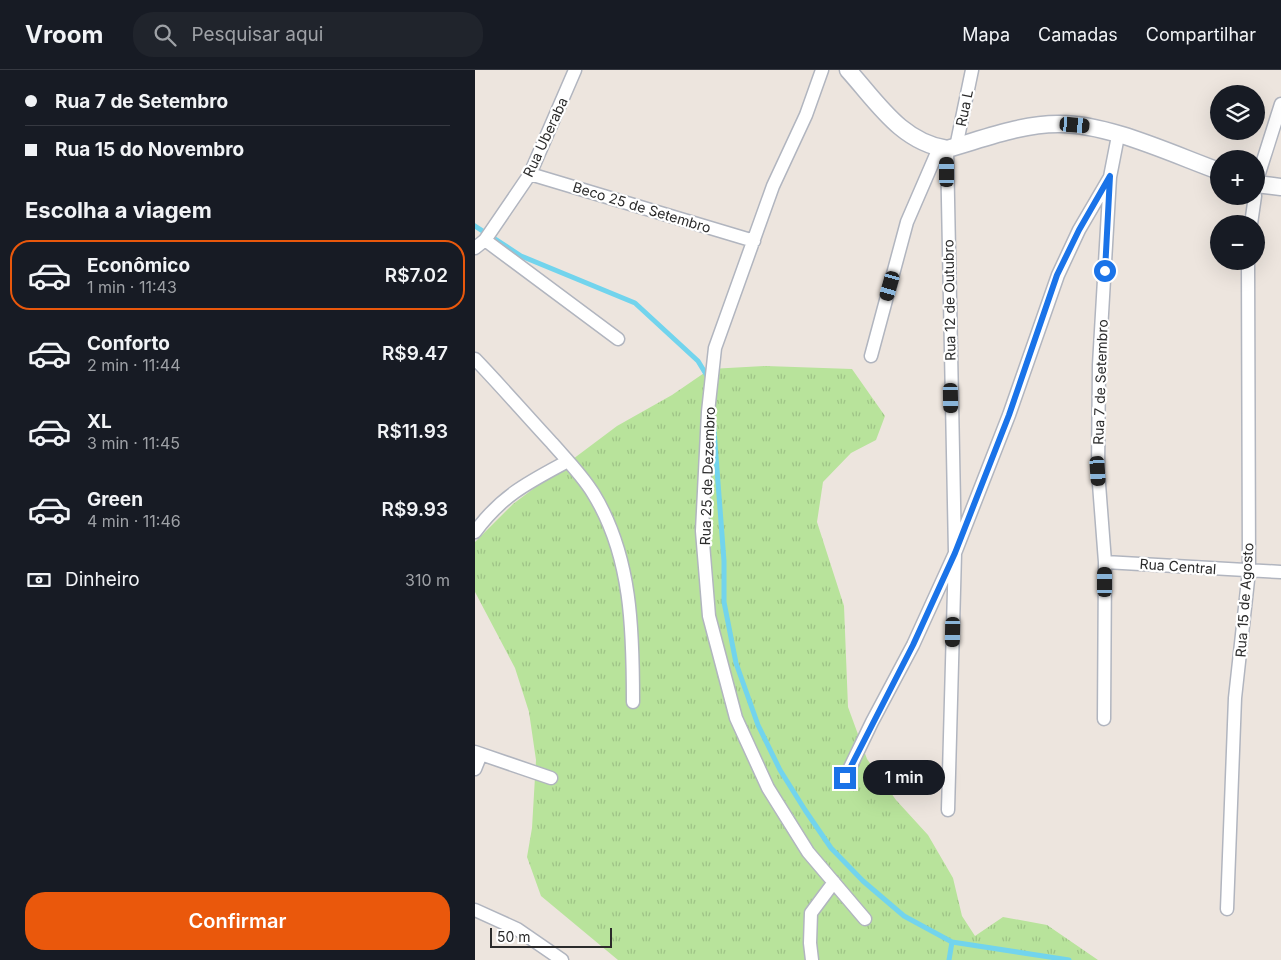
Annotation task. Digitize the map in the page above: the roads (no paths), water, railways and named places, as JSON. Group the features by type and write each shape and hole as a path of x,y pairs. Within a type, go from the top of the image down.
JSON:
{"street":[{"name":"Rua Uberaba","path":"480,244 529,174 575,70"},
{"name":"Rua 25 de Dezembro","path":"822,70 806,115 773,186 715,348 708,412 703,531 709,616 736,718 768,788 808,852 865,919"},
{"path":"848,70 887,117 907,133 947,148 1023,129 1058,124 1092,127 1210,167"},
{"name":"Rua L","path":"947,148 972,70"},
{"path":"1265,155 1281,104"},
{"name":"Rua 7 de Setembro","path":"1104,720 1105,562 1098,471 1099,365 1110,176 1118,136"},
{"path":"871,356 907,222 947,148"},
{"name":"Rua 12 de Outubro","path":"947,148 955,553 948,810"},
{"name":"Beco 25 de Setembro","path":"529,174 754,241"},
{"path":"845,778 913,645 955,553 1009,415 1057,275 1079,230 1110,176"},
{"path":"1265,185 1281,187"},
{"path":"480,244 618,339"},
{"name":"Rua 15 de Agosto","path":"1227,909 1235,698 1249,571 1248,270"},
{"path":"475,359 568,461 593,492 608,522 620,557 629,596 633,649 633,702"},
{"path":"475,532 494,509 517,488 568,461"},
{"name":"Rua Central","path":"1105,562 1281,572"},
{"path":"475,769 478,753 551,778"},
{"path":"812,960 810,943 811,913 834,882"},
{"path":"475,910 517,930 562,960"}],"waterway":[{"path":"475,226 521,256 635,303 698,361 709,379"},
{"path":"713,417 724,561 724,602 736,663 758,725 780,770 805,810 831,848 863,881 904,916 952,942 1069,960"},
{"path":"949,960 952,942"}]}
